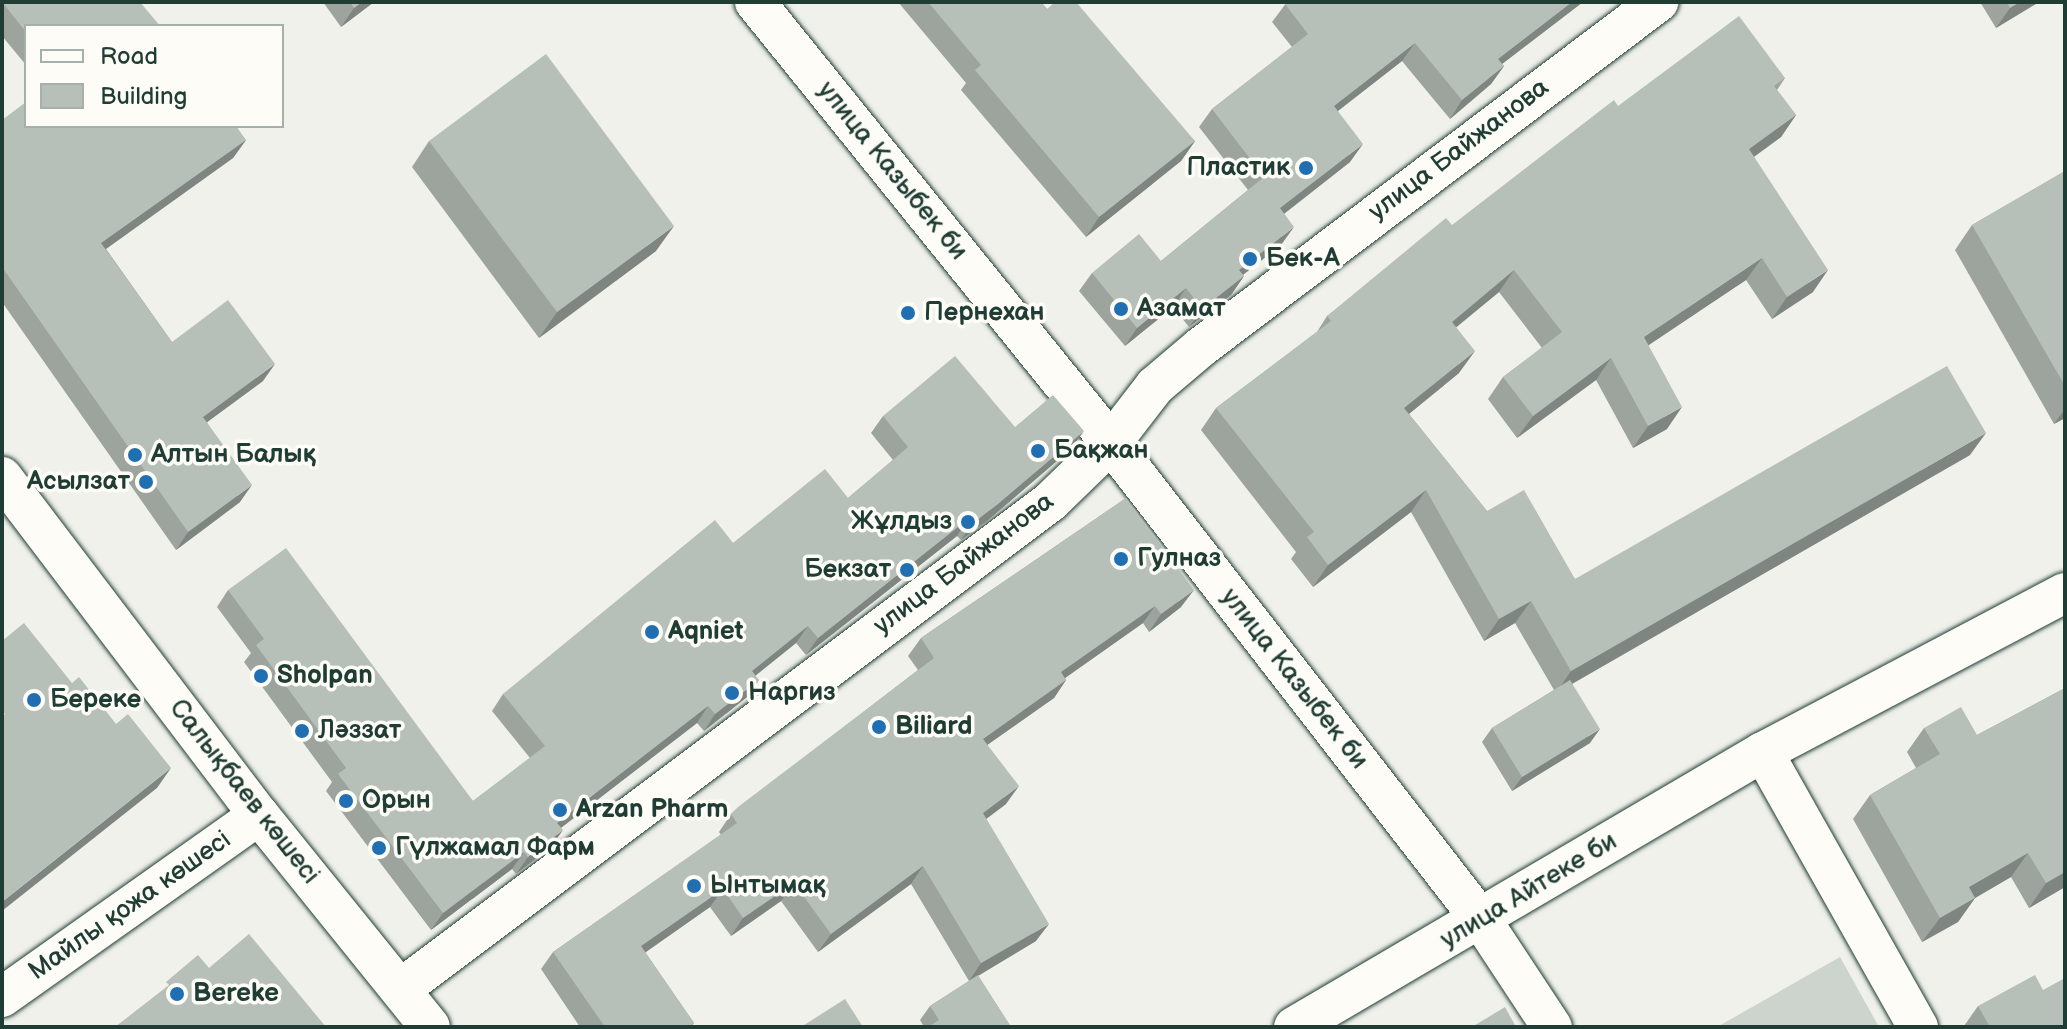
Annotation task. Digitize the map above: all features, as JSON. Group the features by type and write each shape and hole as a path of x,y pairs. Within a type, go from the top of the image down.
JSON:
{"street":[{"name":"улица Казыбек би","path":"755,2 1111,443 1482,921 1552,1027"},
{"name":"улица Байжанова","path":"402,988 1050,502 1111,443 1155,386 1201,347 1658,2"},
{"name":"Салықбаев көшесі","path":"2,477 259,815 402,988 430,1027"},
{"name":"улица Айтеке би","path":"1294,1027 1482,921 1763,752 2065,593"},
{"path":"1763,752 1918,1027"},
{"name":"Майлы қожа көшесі","path":"2,997 259,815"}],"shaded area":[{"path":"1840,957 1879,1027 1717,1027"}],"building":[{"path":"2,2 140,2 158,24 24,24 24,30"},
{"path":"928,2 1041,2 1047,9 1055,2 1076,2 1195,141 1099,217 975,70 981,65"},
{"path":"1572,2 1498,59 1504,66 1462,100 1415,43 1334,106 1363,144 1280,208 1294,227 1239,270 1244,276 1202,309 1186,288 1137,328 1092,273 1139,234 1161,261 1264,177 1212,109 1308,34 1285,4"},
{"path":"1739,16 1785,78 1774,86 1796,115 1749,149 1828,270 1787,297 1762,258 1644,337 1682,407 1648,426 1611,358 1533,416 1503,377 1562,332 1514,270 1452,322 1475,351 1404,408 1487,511 1524,490 1575,579 1947,366 1986,433 1571,671 1531,601 1499,619 1426,490 1328,565 1307,537 1314,532 1216,408 1331,321 1327,316 1446,218 1452,225 1614,100 1618,106"},
{"path":"546,54 674,226 557,312 429,141"},
{"path":"24,104 24,128 237,128 246,140 101,243 172,342 228,300 275,364 203,417 252,485 188,532 2,267 2,120"},
{"path":"2065,171 2065,386 1972,225"},
{"path":"955,356 1015,427 1053,395 1084,431 998,504 972,524 968,519 818,638 808,626 752,671 759,680 715,714 708,706 557,823 563,830 528,857 524,852 443,913 338,774 346,768 256,645 264,639 228,590 286,548 473,801 545,746 503,694 715,520 733,543 825,469 848,498 908,447 883,416"},
{"path":"1126,498 1194,590 1161,614 1155,606 1061,672 1066,680 983,739 1019,786 983,813 1049,924 981,963 923,866 831,934 794,883 743,918 723,889 641,946 694,1023 688,1027 605,1027 553,952 737,823 731,814 738,807 934,658 921,638"},
{"path":"24,623 72,683 79,677 116,724 128,714 171,768 2,902 2,716 5,714 2,710 2,641"},
{"path":"1570,680 1600,729 1522,777 1492,728"},
{"path":"2065,688 2065,872 2046,883 2028,853 1969,887 1975,898 1940,918 1870,795 1940,754 1924,728 1961,707 1977,735"},
{"path":"249,934 326,1027 115,1027 169,985 166,982 198,955 209,968"},
{"path":"978,975 1011,1027 928,1027 939,1020 930,1006"},
{"path":"2035,975 2043,990 2065,978 2065,1027 1990,1027 1978,1006"},
{"path":"845,999 863,1027 801,1027"},
{"path":"1505,1007 1516,1027 1472,1027"}],"place":[{"name":"Пластик","path":"1306,168"},
{"name":"Бек-А","path":"1250,259"},
{"name":"Азамат","path":"1121,309"},
{"name":"Пернехан","path":"908,313"},
{"name":"Бақжан","path":"1038,451"},
{"name":"Алтын Балық","path":"135,455"},
{"name":"Асылзат","path":"146,482"},
{"name":"Жұлдыз","path":"968,522"},
{"name":"Гулназ","path":"1121,559"},
{"name":"Бекзат","path":"907,570"},
{"name":"Aqniet","path":"652,632"},
{"name":"Sholpan","path":"261,676"},
{"name":"Наргиз","path":"732,693"},
{"name":"Береке","path":"34,700"},
{"name":"Biliard","path":"879,727"},
{"name":"Ләззат","path":"302,731"},
{"name":"Орын","path":"346,801"},
{"name":"Arzan Pharm","path":"560,810"},
{"name":"Гүлжамал Фарм","path":"379,848"},
{"name":"Ынтымақ","path":"694,886"},
{"name":"Bereke","path":"177,994"}]}
